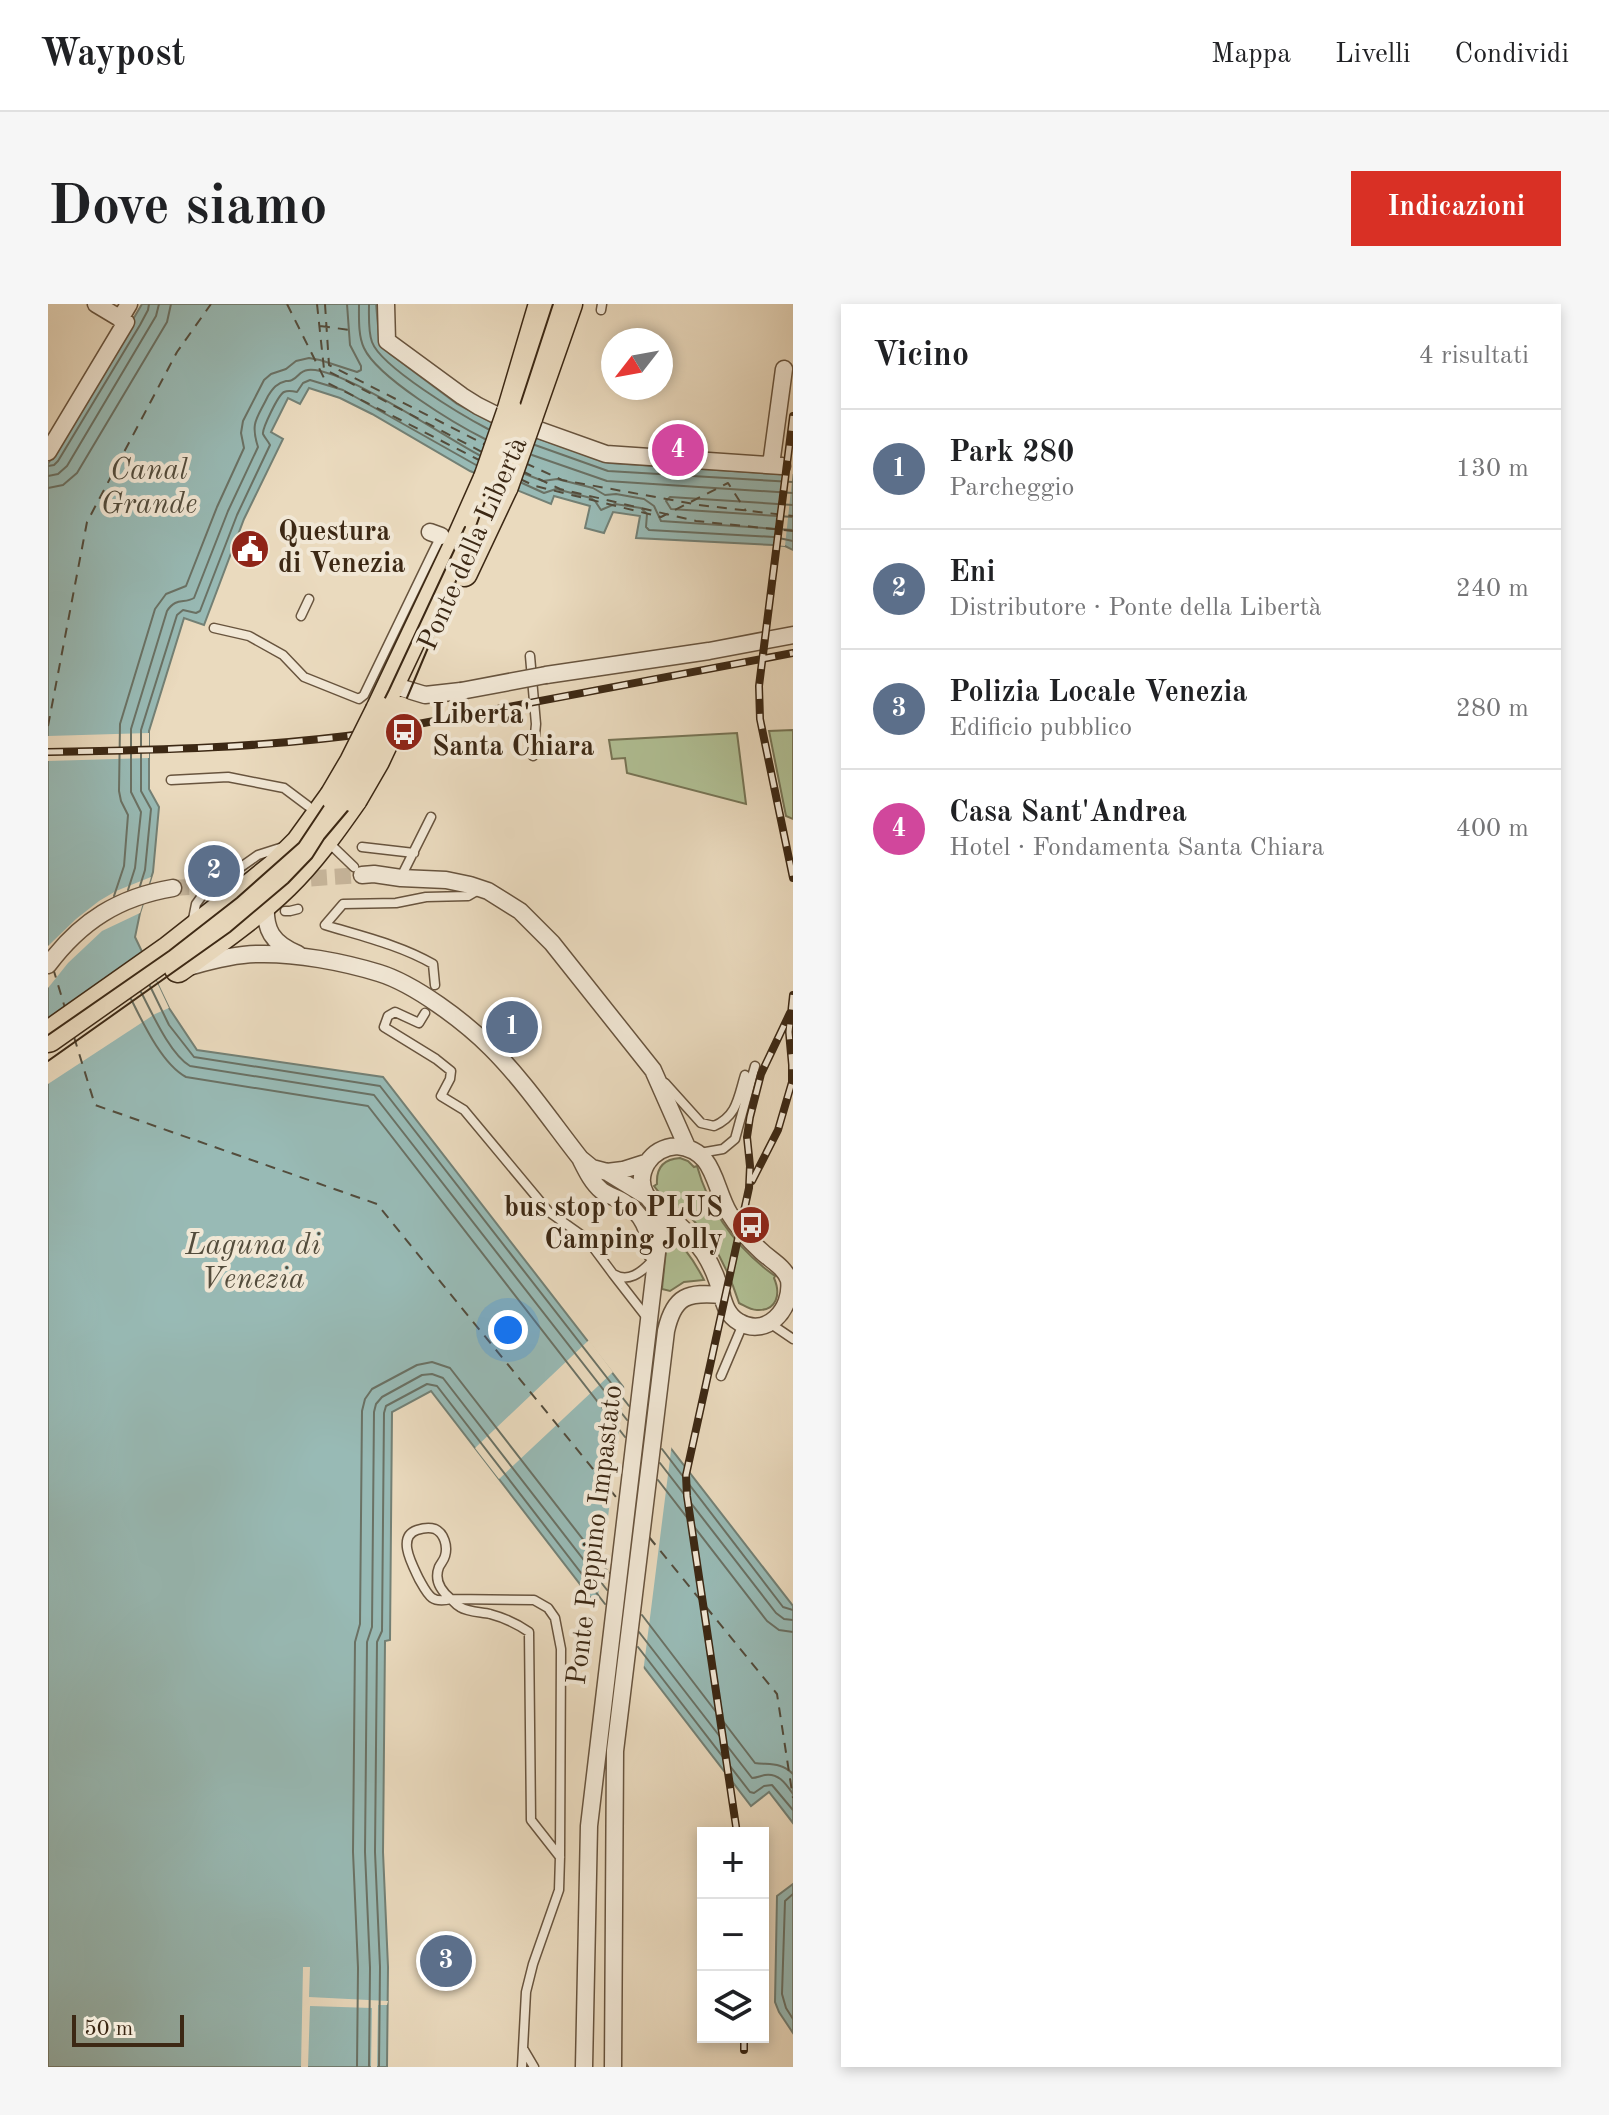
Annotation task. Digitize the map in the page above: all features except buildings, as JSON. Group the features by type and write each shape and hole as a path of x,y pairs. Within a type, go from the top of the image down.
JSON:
{"highway":[{"name":"Ponte della Libertà","path":"48,1057 170,967 192,933 226,920"},
{"name":"Ponte della Libertà","path":"48,1037 170,967"}],"main road":[{"name":"Ponte della Libertà","path":"519,415 542,304"},
{"name":"Ponte della Libertà","path":"226,920 275,906 312,841 344,798 353,762 395,699 496,482 519,415 569,304"},
{"name":"Ponte della Libertà","path":"395,699 443,537 496,482"},
{"name":"Ponte della Libertà","path":"170,967 226,920 275,867 312,841"}],"street":[{"path":"48,452 126,322 124,311 96,304"},
{"path":"386,304 387,341 460,399 606,454 776,466 784,369"},
{"path":"395,699 461,691 793,635"},
{"path":"356,876 374,874 446,880 481,889 506,901 536,925 653,1070 693,1150 708,1163 730,1214 752,1242 783,1270 792,1293 781,1317 759,1327 743,1324 730,1313 711,1265 681,1227 651,1202 580,1158"},
{"path":"48,965 73,937 117,905 148,892 172,892"},
{"path":"275,906 266,921 272,936 285,948 307,958"},
{"path":"226,920 234,944 240,950 307,958 380,974 407,986 473,1032 509,1066 603,1192 633,1208 649,1237 653,1267"},
{"path":"170,967 258,954"},
{"path":"607,1172 648,1162 665,1148 677,1146 693,1150"},
{"name":"Ponte Peppino Impastato","path":"583,2065 589,1826 596,1748 659,1233 658,1216 643,1177 648,1162"},
{"name":"Ponte Peppino Impastato","path":"613,2067 615,1751 666,1331 670,1315 681,1299 698,1293 722,1295"}],"lane":[{"path":"214,628 249,636 284,653 304,677 359,699 364,695 443,537"},
{"path":"301,616 309,599"},
{"path":"530,656 536,724 533,756"},
{"path":"171,780 242,779 284,788 308,806"},
{"path":"401,878 431,817"},
{"path":"192,933 196,904 204,893 258,855 312,841 356,876"},
{"path":"362,847 414,853"},
{"path":"435,985 433,964 382,943 325,925 343,904 468,896 481,889"},
{"path":"275,906 290,911 298,909"},
{"path":"425,1013 419,1023 395,1012 388,1016 384,1027 451,1071 441,1096 464,1110 549,1212 587,1239 648,1324"},
{"path":"693,1150 723,1149 735,1139 755,1066"},
{"path":"653,1070 701,1123 714,1126 729,1118 745,1075"},
{"path":"613,1274 619,1277 634,1276 653,1267"},
{"path":"721,1376 743,1324"},
{"path":"771,1324 793,1339"},
{"path":"522,2067 526,1992 559,1890 560,1857 561,1649 555,1618 548,1608 534,1600 451,1599 437,1601 425,1589 414,1568 407,1547 411,1533 429,1528 438,1530 442,1535 446,1551 437,1580 444,1594 451,1599 460,1608 512,1621 529,1632 531,1820 560,1857"},
{"path":"524,2050 534,2067"}],"green space":[{"path":"793,730 793,819 786,816 769,731"},
{"path":"737,733 746,804 627,773 625,758 612,759 609,740"},
{"path":"680,1158 697,1166 709,1199 726,1228 748,1253 775,1276 777,1295 769,1308 754,1310 739,1303 726,1269 708,1238 693,1220 654,1186 662,1165"},
{"path":"668,1231 688,1254 704,1280 684,1282 670,1291 662,1289"}],"water":[{"name":"Laguna di Venezia","path":"142,304 376,304 379,337 389,353 457,404 491,422 609,463 793,475 793,550 773,545 636,538 640,516 613,512 604,533 585,528 590,506 554,496 551,504 470,471 372,414 340,398 309,388 300,404 288,398 271,432 283,439 244,519 204,625 184,618 149,731 149,789 159,807 153,872 135,937 169,1008 197,1050 383,1077 793,1606 793,1823 769,1792 751,1806 431,1391 392,1412 390,1640 385,1641 383,1852 388,1967 387,2067 48,2067 48,464"},
{"path":"793,1884 793,2033 775,2002 777,1896"}],"pier":[{"path":"782,470 793,471 785,546 773,545"},
{"path":"149,733 149,758 48,761 48,736"},
{"path":"151,877 140,913 102,931 68,963 48,988 48,946 99,901"},
{"path":"144,955 169,1008 48,1084 48,1020"},
{"path":"589,1340 613,1372 499,1479 475,1448"},
{"path":"625,1381 672,1443 643,1673 596,1613"},
{"path":"303,1967 310,1967 309,1997 388,2001 387,2005 378,2005 377,2067 371,2067 372,2008 310,2006 308,2067 301,2067"}],"ferry route":[{"path":"48,726 87,522 177,352 211,304"},
{"path":"287,304 326,382 481,461"},
{"path":"317,304 324,369 484,453"},
{"path":"325,304 329,365 486,445"},
{"path":"320,326 350,330"},
{"path":"525,463 562,480 699,505 793,516"},
{"path":"522,471 560,489 696,521 793,531"},
{"path":"520,479 535,486 661,517 728,483 746,511"},
{"path":"53,968 65,1008"},
{"path":"74,1037 95,1105 377,1204 620,1502"},
{"path":"649,1537 777,1694 793,1798"}],"tunnel":[{"path":"287,880 362,875"},
{"path":"173,888 252,883"}],"tram line":[{"path":"48,1061 230,932 288,883 312,858 356,801 396,724 456,581 553,304"},
{"path":"48,1035 169,951 237,898 299,843 353,762 465,527"}],"railway":[{"path":"793,416 759,686 760,719 793,878"},
{"path":"48,752 253,745 376,732 793,653"},
{"path":"752,1181 778,1130 792,1082 789,1032 793,995"},
{"path":"736,1827 686,1475 749,1188 747,1137 750,1117 761,1074 790,1013"},
{"path":"744,2043 744,2050"}],"place":[{"name":"Casa Sant'Andrea","path":"678,450"},
{"name":"Questura di Venezia","path":"250,549"},
{"name":"Liberta' Santa Chiara","path":"404,732"},
{"name":"Eni","path":"214,871"},
{"name":"Park 280","path":"512,1027"},
{"name":"bus stop to PLUS Camping Jolly","path":"751,1225"},
{"name":"Polizia Locale Venezia","path":"446,1961"}],"water label":[{"name":"Canal Grande","path":"149,488"}]}
